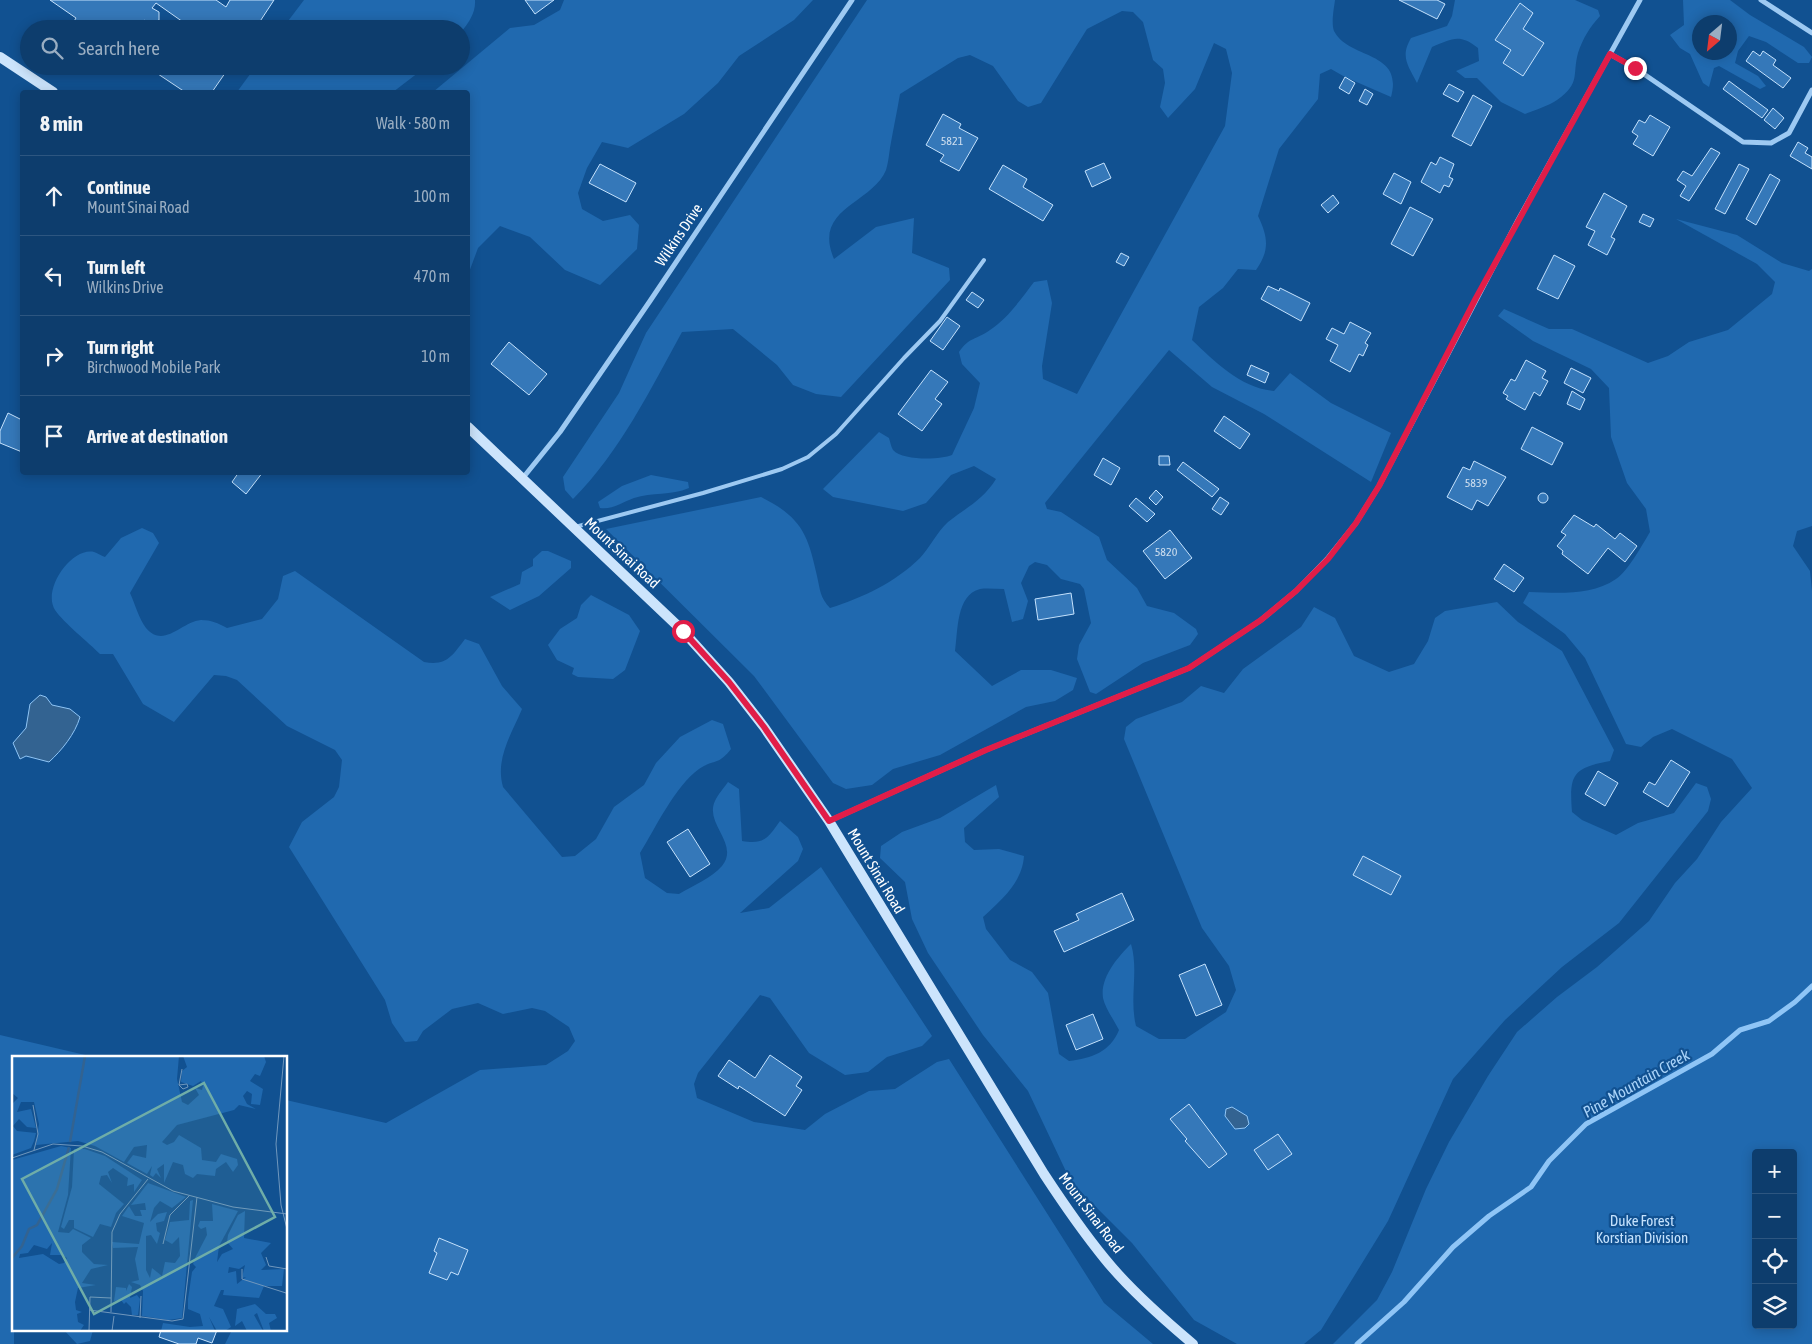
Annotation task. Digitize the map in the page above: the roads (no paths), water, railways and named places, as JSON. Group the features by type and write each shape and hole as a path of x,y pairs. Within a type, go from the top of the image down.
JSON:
{"street":[{"name":"Wilkins Drive","path":"521,479 560,432 650,302 852,0"},
{"path":"829,821 986,750 1189,668 1261,620 1296,591 1328,559 1356,523 1379,486 1476,298 1640,0"},
{"path":"1762,1 1812,33"},
{"path":"1610,54 1635,68 1743,142 1771,143 1789,133 1812,90"},
{"path":"0,57 20,70"},
{"path":"27,75 50,90"},
{"name":"Mount Sinai Road","path":"470,430 683,631 729,682 772,737 829,821 1044,1174 1073,1217 1106,1260 1142,1298 1193,1344"}],"lane":[{"path":"572,528 703,493 782,469 808,457 836,434 940,321 984,260"}],"waterway":[{"name":"Pine Mountain Creek","path":"1357,1344 1404,1302 1453,1247 1489,1216 1531,1187 1549,1161 1586,1124 1712,1054 1740,1030 1769,1021 1795,1002 1812,986"}],"park label":[{"name":"Duke Forest Korstian Division","path":"1642,1230"}]}
